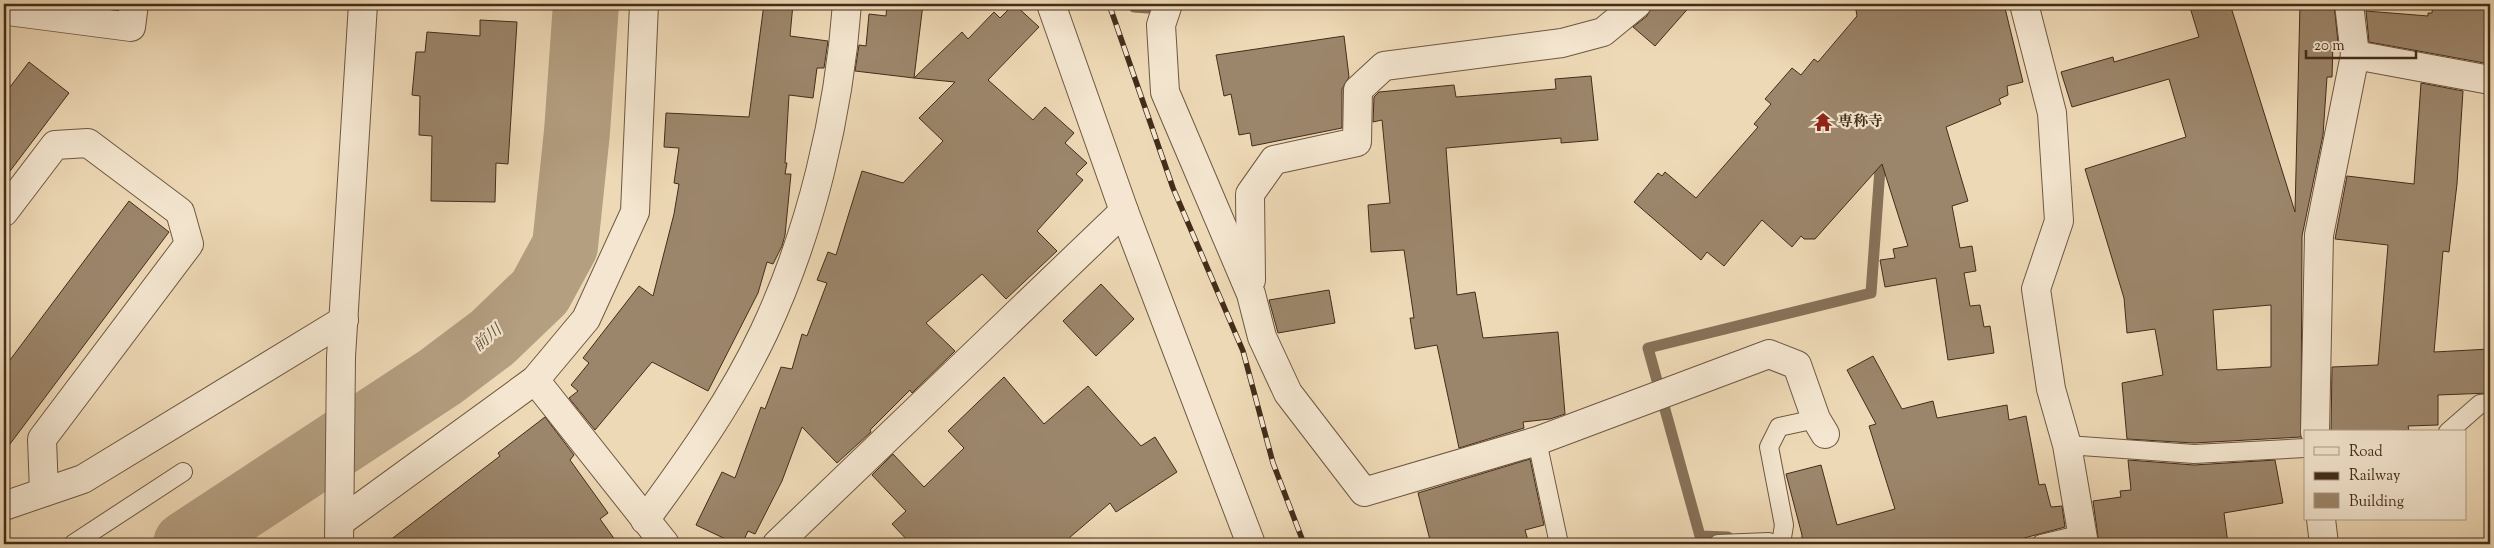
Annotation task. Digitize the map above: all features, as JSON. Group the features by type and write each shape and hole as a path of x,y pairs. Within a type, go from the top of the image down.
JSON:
{"street":[{"path":"7,10 131,27 134,4"},
{"path":"340,529 341,364 363,4"},
{"path":"340,529 535,380 586,319 635,212 644,4"},
{"path":"645,520 705,438 764,332 803,232 826,143 845,35 847,4"},
{"path":"1051,4 1124,211 1251,544"},
{"path":"1168,4 1161,25 1165,92 1251,294 1262,337 1288,393 1364,492 1537,441 1768,354 1797,365 1821,426"},
{"path":"1251,294 1250,194 1274,160 1357,142 1358,90 1384,66 1562,43 1603,32 1637,4"},
{"path":"2024,4 2052,113 2059,221 2036,289 2051,389 2067,445 2083,539"},
{"path":"2315,430 2319,235 2355,55 2349,4"},
{"path":"2355,55 2490,80"},
{"path":"4,212 55,145 88,143 180,212 188,244 42,439 44,492"},
{"path":"777,544 1124,211"},
{"path":"4,506 83,479 344,320"},
{"path":"535,380 665,544"},
{"path":"2322,520 2324,544"}],"lane":[{"path":"2450,430 2480,404 2490,403"},
{"path":"1781,544 1784,525 1769,446 1779,427 1821,426"},
{"path":"1537,441 1559,544"},
{"path":"2067,445 2194,454 2304,448"},
{"path":"73,544 183,472"},
{"path":"2041,544 2083,539"},
{"path":"1718,544 1769,542 1774,544"}],"building":[{"path":"764,4 793,4 790,36 828,41 824,68 817,68 813,98 789,95 785,174 791,174 785,235 782,246 773,264 767,262 758,293 708,391 652,362 595,430 569,398 578,391 571,385 589,363 583,358 639,286 653,296 674,214 679,184 674,183 679,148 664,147 666,113 749,117"},
{"path":"887,4 923,4 914,78 855,71 859,45 866,46 869,14 886,16"},
{"path":"1014,4 1039,27 988,80 1033,120 1045,107 1074,133 1065,143 1087,163 1076,174 1083,180 1037,231 1057,251 1006,299 982,274 926,323 955,351 912,393 910,390 870,430 871,432 837,463 802,427 782,481 755,534 748,531 742,544 736,544 696,525 722,472 735,478 761,407 765,409 781,367 792,369 802,334 807,336 827,283 817,280 828,252 836,255 862,171 903,183 943,141 919,118 955,82 914,78 962,32 968,39 994,12 1000,18"},
{"path":"1652,4 1692,4 1655,46 1633,27 1647,16"},
{"path":"1855,4 2004,4 2023,82 2007,86 2008,95 1999,99 2001,104 1946,127 1968,201 1952,206 1960,248 1972,246 1976,271 1964,273 1970,306 1980,305 1984,327 1990,326 1994,353 1948,360 1936,278 1885,287 1880,260 1895,258 1893,249 1908,246 1882,164 1815,239 1804,239 1801,236 1792,247 1762,220 1724,266 1707,252 1701,260 1634,202 1658,173 1662,176 1665,172 1696,198 1758,127 1754,124 1771,104 1765,99 1792,68 1801,75 1814,59 1818,62 1857,16"},
{"path":"2189,4 2230,4 2295,212 2300,4 2334,4 2338,42 2333,42 2332,77 2327,77 2323,135 2302,236 2301,437 2194,443 2127,439 2122,383 2163,375 2155,329 2127,333 2124,298 2085,169 2186,137 2169,79 2072,107 2061,72 2113,57 2114,62 2199,37","holes":["2271,305 2271,367 2217,370 2213,310"]},
{"path":"2433,4 2490,4 2490,64 2369,42 2366,11 2428,16 2428,13 2432,13"},
{"path":"480,20 517,22 508,164 496,163 495,202 431,201 432,136 419,135 420,96 412,95 416,52 425,52 427,32 480,36"},
{"path":"1344,36 1349,77 1342,89 1342,128 1252,146 1250,133 1239,135 1231,94 1224,96 1216,55"},
{"path":"29,62 69,93 4,179 4,95"},
{"path":"1591,76 1598,140 1561,143 1561,138 1446,148 1457,295 1475,292 1483,338 1558,332 1565,414 1550,419 1523,422 1524,428 1459,448 1437,345 1415,349 1410,318 1414,318 1404,250 1371,252 1368,205 1390,203 1382,120 1373,122 1374,97 1379,92 1454,85 1456,97 1556,89 1555,79"},
{"path":"2421,83 2463,91 2457,184 2449,252 2443,251 2434,352 2490,349 2490,393 2438,395 2438,425 2408,426 2409,430 2331,430 2332,367 2378,365 2388,245 2335,239 2347,176 2414,184"},
{"path":"129,201 169,232 4,452 4,368"},
{"path":"1101,284 1134,319 1096,356 1063,321"},
{"path":"1329,290 1335,323 1278,333 1269,300"},
{"path":"1873,356 1902,409 1933,401 1937,418 2007,405 2009,420 2026,416 2039,485 2045,484 2051,507 2062,506 2065,527 2002,544 1802,544 1802,535 1786,474 1821,465 1837,525 1895,509 1869,426 1876,424 1847,370"},
{"path":"1004,377 1044,424 1088,386 1141,446 1155,437 1177,472 1116,512 1110,503 1062,544 911,544 892,524 906,511 872,475 893,454 924,487 964,448 948,431"},
{"path":"545,417 574,455 570,460 608,513 600,519 618,544 385,544 500,456 498,453"},
{"path":"1530,459 1544,525 1525,530 1529,544 1431,544 1418,493"},
{"path":"2128,460 2194,465 2275,460 2283,503 2224,513 2228,544 2099,544 2093,501 2121,497 2120,491 2131,490"}],"waterway":[{"name":"前川","path":"186,544 440,377 492,338 540,292 565,246 577,132 586,4"},
{"path":"1132,4 1134,7 1148,8 1149,4"},
{"path":"1728,537 1700,536 1648,348 1871,293 1881,155 1884,153"}],"railway":[{"path":"1109,4 1173,188 1243,351 1273,463 1304,544"}],"place":[{"name":"専称寺","path":"1823,122"}]}
